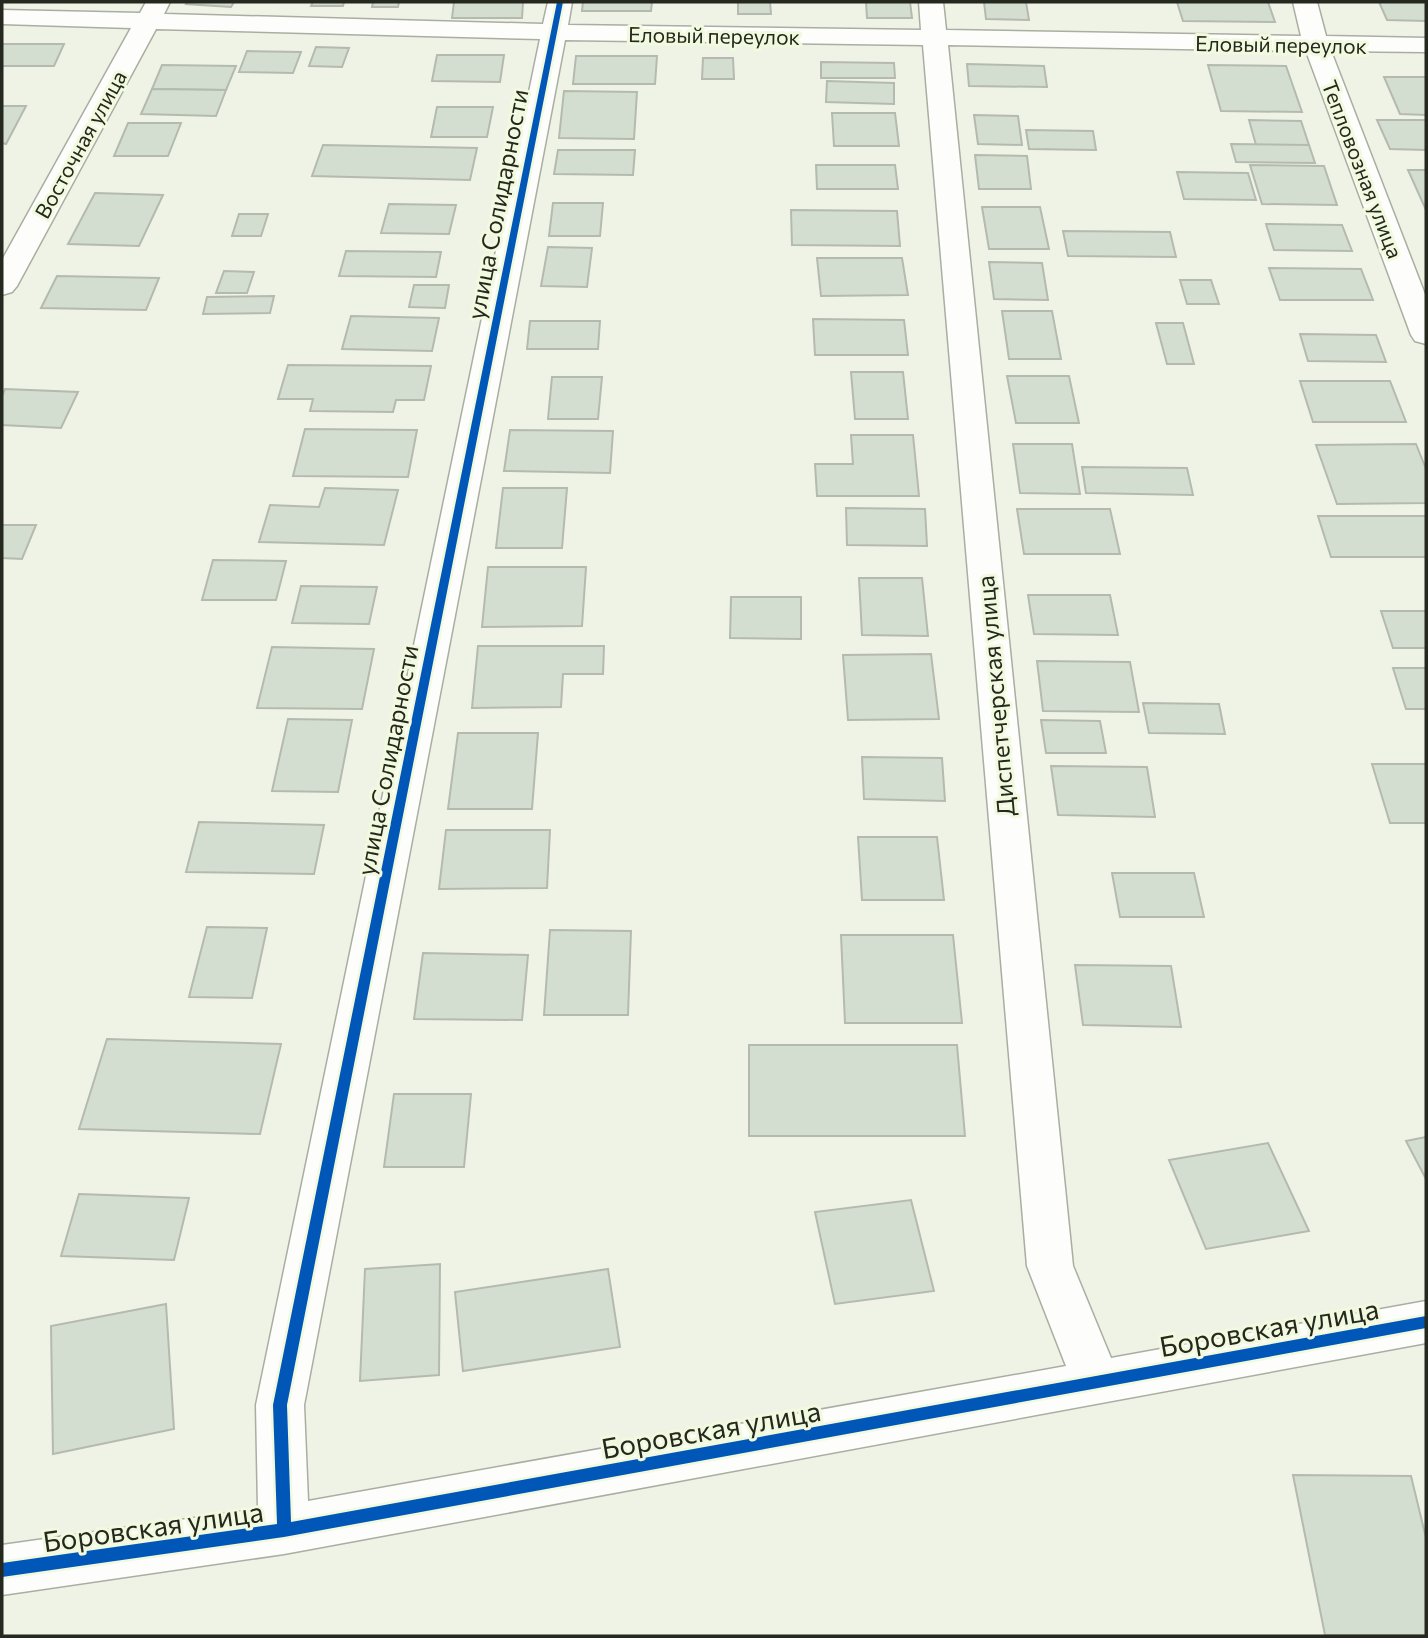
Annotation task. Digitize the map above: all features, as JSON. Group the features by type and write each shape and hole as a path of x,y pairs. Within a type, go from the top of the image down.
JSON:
{"street":[{"name":"Диспетчерская улица","path":"931,2 1050,1266 1097,1382"},
{"name":"Тепловозная улица","path":"1305,2 1316,44 1426,335"},
{"name":"Еловый переулок","path":"2,17 152,11 556,17 933,38 1426,45"},
{"name":"Восточная улица","path":"2,286 152,11"},
{"name":"улица Солидарности","path":"284,1530 280,1405 556,17"},
{"name":"Боровская улица","path":"2,1570 284,1530 1426,1322"}],"building":[{"path":"234,2 231,7 186,4"},
{"path":"313,2 344,2 343,6 311,6"},
{"path":"373,2 399,2 398,7 372,7"},
{"path":"454,2 523,2 522,18 452,18"},
{"path":"583,2 652,2 651,11 582,11"},
{"path":"738,2 770,2 771,14 738,14"},
{"path":"866,2 910,2 912,18 867,18"},
{"path":"984,2 1026,2 1029,20 986,19"},
{"path":"1177,2 1268,2 1275,22 1183,21"},
{"path":"1379,2 1426,2 1426,21 1387,20"},
{"path":"2,44 64,44 54,66 2,66"},
{"path":"316,47 349,48 342,67 309,66"},
{"path":"247,51 301,52 293,73 239,72"},
{"path":"437,55 504,55 500,82 432,81"},
{"path":"576,56 657,56 655,84 573,84"},
{"path":"703,58 733,58 734,79 702,79"},
{"path":"821,62 894,63 895,78 821,78"},
{"path":"967,64 1044,66 1047,87 969,86"},
{"path":"162,65 236,66 226,90 152,89"},
{"path":"1208,65 1286,66 1302,112 1221,111"},
{"path":"1384,77 1426,77 1426,115 1400,114"},
{"path":"827,81 894,83 894,104 826,102"},
{"path":"152,89 226,90 216,116 141,114"},
{"path":"564,91 637,92 634,139 559,138"},
{"path":"2,106 26,106 6,144 2,143"},
{"path":"437,107 493,107 487,137 431,137"},
{"path":"832,113 895,113 899,146 834,146"},
{"path":"974,115 1018,116 1022,145 978,144"},
{"path":"1249,120 1301,121 1309,145 1256,145"},
{"path":"1377,120 1426,120 1426,150 1390,149"},
{"path":"128,123 181,123 168,156 114,156"},
{"path":"1026,130 1093,131 1096,150 1029,149"},
{"path":"1231,144 1309,145 1315,163 1236,162"},
{"path":"323,145 477,148 470,180 312,176"},
{"path":"558,150 635,150 633,175 554,174"},
{"path":"975,155 1027,156 1031,189 979,189"},
{"path":"816,165 895,165 898,189 817,189"},
{"path":"1250,165 1324,166 1337,205 1262,204"},
{"path":"1408,170 1426,170 1426,210"},
{"path":"1177,172 1248,173 1256,200 1184,199"},
{"path":"95,193 163,195 139,246 68,244"},
{"path":"553,203 603,203 600,236 549,236"},
{"path":"389,204 456,205 449,234 381,233"},
{"path":"982,207 1040,207 1049,249 989,249"},
{"path":"791,210 897,211 900,246 792,245"},
{"path":"239,214 268,214 261,236 232,236"},
{"path":"1266,224 1342,225 1352,251 1274,250"},
{"path":"1063,231 1170,232 1176,257 1068,256"},
{"path":"548,247 592,248 587,287 541,286"},
{"path":"346,251 441,252 436,277 339,276"},
{"path":"817,258 902,258 908,295 821,296"},
{"path":"989,262 1042,263 1048,300 994,299"},
{"path":"1269,268 1361,269 1373,300 1280,300"},
{"path":"224,271 254,272 247,293 216,293"},
{"path":"57,276 159,278 146,310 41,308"},
{"path":"1180,280 1211,280 1219,304 1187,304"},
{"path":"414,285 449,285 445,308 409,307"},
{"path":"274,296 270,313 203,314 207,297"},
{"path":"1002,311 1052,311 1061,359 1009,359"},
{"path":"351,316 439,318 432,351 342,349"},
{"path":"813,319 904,320 908,355 815,355"},
{"path":"530,321 600,321 598,349 527,349"},
{"path":"1156,323 1183,323 1194,364 1167,364"},
{"path":"1300,334 1376,335 1386,362 1308,361"},
{"path":"288,365 431,366 424,400 396,400 393,412 310,411 313,399 278,399"},
{"path":"851,372 903,372 908,419 855,419"},
{"path":"1007,376 1069,376 1079,423 1016,423"},
{"path":"552,377 602,377 598,419 548,419"},
{"path":"1300,381 1390,381 1406,422 1313,422"},
{"path":"5,389 78,392 61,428 2,425 2,396"},
{"path":"305,429 417,430 408,477 293,476"},
{"path":"510,430 613,431 610,473 504,471"},
{"path":"851,435 913,435 919,496 817,496 815,464 853,464"},
{"path":"1013,444 1072,444 1080,494 1020,493"},
{"path":"1416,444 1426,469 1426,503 1337,504 1316,445"},
{"path":"1082,467 1187,468 1193,495 1086,493"},
{"path":"325,488 398,490 384,545 259,542 270,505 319,507"},
{"path":"503,488 567,488 562,548 496,548"},
{"path":"846,508 925,509 927,546 847,545"},
{"path":"1017,509 1110,509 1120,554 1024,554"},
{"path":"1318,516 1426,516 1426,557 1331,557"},
{"path":"2,525 36,525 22,559 2,558"},
{"path":"213,560 286,561 276,600 202,600"},
{"path":"488,567 586,567 582,626 482,627"},
{"path":"859,578 922,578 928,636 862,635"},
{"path":"301,586 377,587 369,624 292,623"},
{"path":"1028,595 1110,595 1118,635 1034,634"},
{"path":"731,597 801,597 801,639 730,638"},
{"path":"1381,611 1426,611 1426,648 1393,648"},
{"path":"478,646 604,646 603,674 563,674 561,707 472,708"},
{"path":"272,647 374,649 362,709 257,708"},
{"path":"931,654 939,719 848,720 843,655"},
{"path":"1037,661 1130,662 1139,712 1043,711"},
{"path":"1393,668 1426,668 1426,709 1406,709"},
{"path":"1143,703 1219,704 1225,734 1149,733"},
{"path":"288,719 352,720 338,792 272,791"},
{"path":"1041,720 1100,721 1106,753 1046,753"},
{"path":"458,733 538,733 532,809 448,809"},
{"path":"862,757 942,758 945,801 864,799"},
{"path":"1372,764 1426,764 1426,823 1390,823"},
{"path":"1051,766 1147,767 1155,817 1058,815"},
{"path":"199,822 324,825 314,874 186,872"},
{"path":"446,830 550,830 547,888 439,889"},
{"path":"858,837 937,837 944,900 862,900"},
{"path":"1112,873 1194,873 1204,917 1120,917"},
{"path":"207,927 267,928 252,998 189,997"},
{"path":"550,930 631,931 628,1015 544,1015"},
{"path":"841,935 953,935 962,1023 845,1023"},
{"path":"423,953 528,955 522,1020 414,1019"},
{"path":"1075,965 1171,966 1181,1027 1083,1025"},
{"path":"107,1039 281,1044 260,1134 79,1129"},
{"path":"749,1045 957,1045 965,1136 749,1136"},
{"path":"394,1094 471,1094 464,1167 384,1167"},
{"path":"1426,1137 1426,1179 1406,1141"},
{"path":"1268,1143 1309,1231 1206,1249 1169,1160"},
{"path":"79,1194 189,1198 174,1260 61,1256"},
{"path":"911,1200 934,1291 835,1304 815,1212"},
{"path":"440,1264 439,1375 360,1381 365,1269"},
{"path":"608,1269 620,1347 463,1371 455,1292"},
{"path":"166,1304 174,1429 53,1454 51,1326"},
{"path":"1293,1475 1411,1476 1426,1538 1426,1635 1325,1635"}],"cycle path":[{"path":"284,1530 280,1405 560,2"},
{"path":"2,1570 284,1530 1426,1322"}]}
